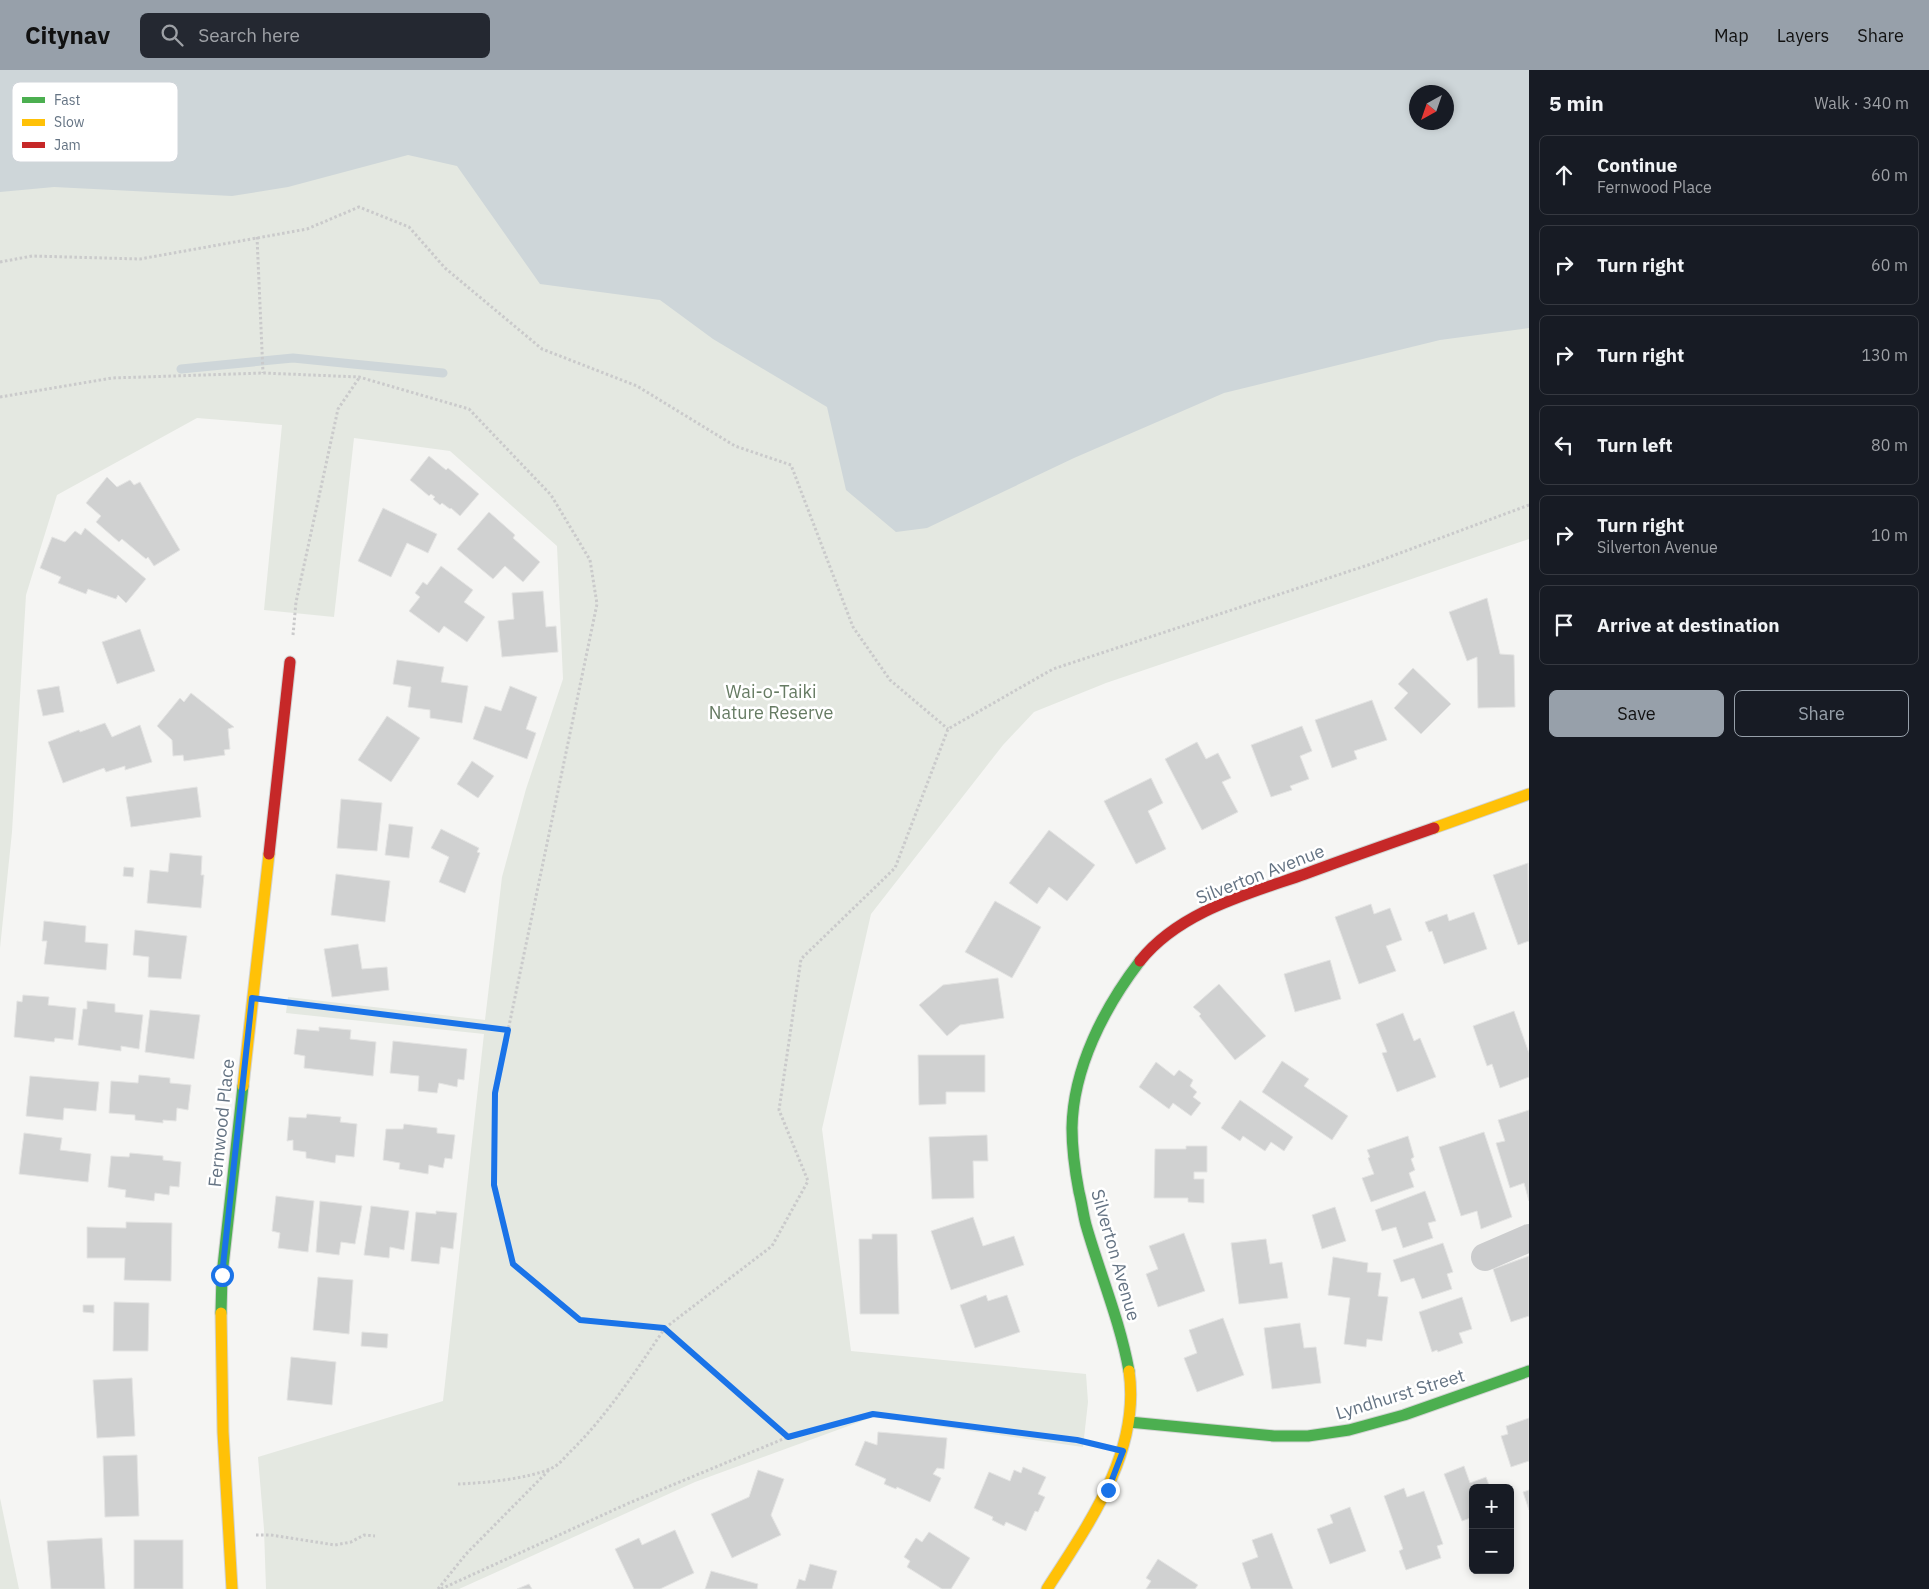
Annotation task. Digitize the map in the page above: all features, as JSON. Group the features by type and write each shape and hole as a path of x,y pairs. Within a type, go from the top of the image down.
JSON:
{"street":[{"name":"Fernwood Place","path":"232,1589 223,1453 221,1292 290,662"},
{"name":"Silverton Avenue","path":"1047,1589 1108,1490 1123,1451 1130,1422 1132,1399 1126,1354 1084,1221 1072,1127 1078,1085 1087,1054 1102,1020 1148,952 1183,925 1217,905 1529,794"},
{"path":"1485,1257 1529,1238"},
{"name":"Lyndhurst Street","path":"1130,1422 1274,1436 1308,1436 1349,1430 1404,1415 1529,1371"}],"path":[{"path":"0,262 32,256 140,259 307,229 359,207 408,227 445,268 542,349 637,386 735,446 790,465 852,627 890,680 948,729"},
{"path":"257,237 264,373"},
{"path":"0,397 112,378 264,373 359,377 470,409 551,494 590,560 597,604 495,1093 494,1185 513,1264 580,1320 664,1328 788,1437"},
{"path":"290,662 296,602 338,409 359,377"},
{"path":"458,1484 488,1482 554,1468 577,1446 607,1411 664,1328 772,1246 808,1181 779,1110 801,959 894,868 948,729 1053,669 1368,565 1529,505"},
{"path":"252,998 508,1030"},
{"path":"439,1589 516,1556 629,1503 788,1437 873,1414 1077,1440 1123,1451"},
{"path":"439,1589 466,1554 549,1469"},
{"path":"229,1535 271,1536 335,1545 350,1542 364,1535 375,1536"}],"green space":[{"name":"Wai-o-Taiki Nature Reserve","path":"0,70 1529,70 1529,539 1106,683 1034,712 1003,745 871,914 822,1129 851,1351 1086,1374 1088,1402 1083,1447 873,1417 695,1482 459,1589 266,1589 264,1529 258,1457 443,1401 484,1034 286,1013 288,997 485,1020 502,877 526,789 563,679 557,546 450,451 354,438 334,617 264,610 282,425 197,418 57,495 26,595 12,832 0,948"},
{"path":"0,1498 19,1589 0,1589"}],"shaded area":[{"path":"0,70 1529,70 1529,328 1440,340 1224,393 1074,458 927,528 896,532 846,490 827,407 713,339 660,300 540,284 457,166 408,155 288,187 232,196 54,187 0,192"}],"building":[{"path":"429,456 446,470 448,468 479,494 460,516 442,503 440,505 433,499 435,497 431,494 429,496 410,480"},
{"path":"107,477 117,487 130,480 134,485 140,482 180,550 154,566 148,557 146,559 122,539 119,542 96,522 101,516 86,503"},
{"path":"383,508 437,534 428,553 407,543 391,577 358,561"},
{"path":"489,512 515,535 513,538 540,562 523,582 505,566 493,579 457,549"},
{"path":"85,528 146,579 126,603 118,595 116,599 88,589 86,594 58,583 61,577 40,568 52,537 65,542 75,531 81,535"},
{"path":"441,566 473,590 464,602 485,617 467,642 444,626 439,633 409,611 420,597 415,593 423,582 427,585"},
{"path":"543,591 546,627 556,626 558,652 502,657 498,621 514,619 512,593"},
{"path":"1487,598 1500,654 1514,655 1515,707 1478,708 1477,657 1467,661 1449,612"},
{"path":"140,629 155,671 117,684 102,642"},
{"path":"397,660 444,667 441,682 468,686 462,723 430,718 430,710 408,707 411,687 393,684"},
{"path":"1413,668 1451,704 1421,734 1394,708 1408,693 1398,684"},
{"path":"59,686 64,712 43,716 37,690"},
{"path":"510,686 537,697 526,729 536,733 527,759 473,739 485,706 501,711"},
{"path":"191,693 234,727 228,729 230,749 224,750 225,755 184,761 183,755 173,756 172,740 157,726 180,698 184,702"},
{"path":"1372,700 1387,740 1354,751 1357,759 1332,768 1315,720"},
{"path":"387,716 420,738 391,782 358,760"},
{"path":"105,723 112,737 140,725 152,762 125,770 125,766 106,772 104,768 63,783 48,742 79,730 80,732"},
{"path":"1302,726 1312,751 1300,756 1309,779 1290,786 1292,790 1271,797 1251,745"},
{"path":"1197,742 1206,759 1218,753 1231,778 1222,782 1238,812 1202,830 1165,759"},
{"path":"472,761 494,776 478,798 457,784"},
{"path":"1151,778 1163,803 1148,811 1166,849 1136,864 1104,801"},
{"path":"197,787 201,817 131,827 126,797"},
{"path":"341,799 382,803 377,851 337,848"},
{"path":"389,824 413,827 409,858 385,855"},
{"path":"441,829 479,848 477,852 480,853 465,893 439,882 449,857 431,848"},
{"path":"1049,830 1095,865 1067,901 1049,887 1037,904 1009,883"},
{"path":"170,853 202,856 201,875 204,875 201,908 147,903 150,870 168,872"},
{"path":"1528,863 1529,941 1518,945 1493,875"},
{"path":"124,867 134,868 133,877 123,876"},
{"path":"336,874 390,881 385,922 331,915"},
{"path":"995,901 1041,927 1012,978 965,952"},
{"path":"1371,904 1374,914 1390,908 1402,940 1386,946 1396,971 1359,984 1335,917"},
{"path":"1474,912 1487,949 1444,964 1432,931 1429,932 1425,922 1447,914 1449,921"},
{"path":"44,921 86,926 85,942 108,944 106,970 44,964 47,941 42,941"},
{"path":"135,930 187,936 181,979 148,977 149,957 133,955"},
{"path":"358,944 362,969 387,967 389,990 332,997 324,949"},
{"path":"1330,960 1341,999 1295,1012 1284,974"},
{"path":"998,978 1004,1018 960,1025 947,1036 919,1005 943,985"},
{"path":"1219,984 1266,1036 1235,1060 1199,1016 1201,1014 1193,1007"},
{"path":"23,995 49,997 48,1005 76,1008 73,1040 55,1038 54,1042 14,1037 17,1001 22,1002"},
{"path":"87,1001 115,1004 115,1012 143,1015 139,1049 121,1046 121,1051 78,1045 83,1009 87,1009"},
{"path":"150,1010 200,1015 194,1059 145,1052"},
{"path":"1514,1011 1529,1053 1529,1077 1500,1088 1492,1064 1487,1066 1473,1026"},
{"path":"1403,1013 1414,1041 1420,1038 1436,1077 1397,1092 1382,1053 1387,1052 1376,1024"},
{"path":"319,1027 351,1030 350,1039 376,1042 373,1076 304,1068 305,1056 294,1054 297,1029 319,1031"},
{"path":"393,1041 467,1049 464,1080 458,1079 457,1087 439,1083 437,1093 418,1091 419,1076 390,1073"},
{"path":"918,1055 985,1055 985,1092 946,1092 946,1104 919,1105"},
{"path":"1282,1061 1309,1079 1304,1086 1348,1116 1332,1140 1262,1092"},
{"path":"1156,1062 1174,1076 1179,1070 1193,1080 1190,1086 1197,1092 1193,1097 1201,1103 1191,1116 1173,1103 1169,1109 1139,1087"},
{"path":"139,1075 170,1078 170,1083 191,1085 188,1110 177,1108 176,1121 163,1120 163,1123 135,1120 135,1115 109,1113 111,1081 138,1083"},
{"path":"30,1076 99,1082 96,1111 64,1108 63,1120 26,1116"},
{"path":"1240,1100 1293,1137 1284,1151 1271,1142 1265,1151 1243,1136 1240,1141 1221,1128"},
{"path":"1529,1110 1529,1201 1524,1183 1510,1188 1496,1143 1505,1141 1498,1120"},
{"path":"307,1114 341,1117 340,1122 357,1124 354,1157 336,1155 335,1163 306,1158 306,1152 293,1150 293,1140 287,1141 289,1117 306,1118"},
{"path":"404,1124 437,1128 437,1133 455,1135 452,1159 445,1158 443,1168 429,1165 428,1174 399,1169 400,1163 383,1160 386,1129 403,1129"},
{"path":"1484,1132 1512,1217 1481,1229 1477,1211 1461,1216 1439,1147"},
{"path":"24,1133 62,1138 60,1150 91,1154 88,1182 19,1174"},
{"path":"987,1135 988,1161 973,1161 974,1198 932,1199 929,1137"},
{"path":"1408,1136 1414,1157 1411,1159 1415,1170 1409,1173 1414,1187 1371,1202 1362,1178 1374,1174 1367,1150"},
{"path":"1186,1146 1207,1146 1207,1172 1194,1172 1194,1179 1204,1179 1204,1203 1188,1202 1188,1198 1154,1198 1155,1149 1186,1149"},
{"path":"130,1153 163,1156 163,1160 181,1162 179,1187 170,1186 169,1195 155,1193 154,1201 125,1197 126,1190 108,1187 111,1156 129,1157"},
{"path":"1425,1191 1436,1221 1428,1223 1433,1238 1403,1248 1396,1227 1382,1231 1375,1210"},
{"path":"276,1196 314,1201 308,1252 278,1248 280,1233 272,1231"},
{"path":"320,1201 362,1206 355,1244 341,1242 339,1255 316,1252"},
{"path":"371,1206 409,1211 404,1250 390,1247 389,1258 364,1255"},
{"path":"1335,1207 1346,1241 1322,1249 1312,1215"},
{"path":"436,1211 457,1213 453,1249 441,1247 439,1264 411,1261 416,1212 436,1214"},
{"path":"973,1217 983,1246 1014,1236 1024,1265 951,1290 931,1231"},
{"path":"126,1222 172,1223 171,1281 124,1280 125,1258 87,1258 87,1227 126,1228"},
{"path":"1184,1233 1205,1291 1158,1307 1146,1274 1158,1269 1149,1246"},
{"path":"872,1234 897,1234 899,1314 860,1314 859,1239 872,1239"},
{"path":"1266,1239 1270,1264 1282,1262 1288,1298 1239,1304 1231,1243"},
{"path":"1443,1243 1453,1272 1447,1274 1452,1289 1422,1299 1414,1278 1401,1282 1393,1260"},
{"path":"1529,1256 1529,1316 1511,1322 1493,1269"},
{"path":"1333,1257 1368,1263 1367,1272 1381,1273 1378,1296 1388,1297 1382,1341 1367,1339 1366,1347 1344,1344 1350,1298 1328,1295"},
{"path":"318,1277 353,1280 349,1334 313,1330"},
{"path":"986,1295 988,1301 1007,1295 1020,1332 975,1348 960,1305"},
{"path":"1462,1297 1472,1329 1459,1333 1463,1343 1438,1352 1437,1350 1432,1352 1419,1312"},
{"path":"114,1302 149,1303 148,1351 113,1351"},
{"path":"83,1305 94,1305 94,1313 83,1312"},
{"path":"1223,1318 1244,1375 1197,1392 1184,1358 1197,1353 1189,1330"},
{"path":"1300,1323 1304,1348 1316,1347 1321,1383 1272,1389 1264,1328"},
{"path":"362,1332 388,1334 387,1348 361,1346"},
{"path":"291,1357 336,1362 332,1405 287,1400"},
{"path":"132,1378 135,1436 97,1438 93,1380"},
{"path":"1529,1418 1529,1461 1511,1467 1501,1436 1508,1434 1506,1426"},
{"path":"878,1432 947,1438 944,1469 937,1468 933,1474 941,1478 930,1502 897,1487 896,1489 884,1484 886,1479 855,1465 865,1441 877,1445"},
{"path":"137,1455 139,1516 105,1517 103,1456"},
{"path":"1464,1466 1470,1483 1486,1477 1489,1484 1469,1484 1469,1518 1462,1521 1444,1474"},
{"path":"1023,1467 1046,1477 1038,1494 1045,1497 1038,1512 1035,1511 1026,1531 1006,1522 1004,1526 992,1520 993,1517 974,1508 989,1472 1010,1481 1014,1470 1021,1473"},
{"path":"758,1470 784,1479 771,1515 781,1535 732,1558 711,1514 749,1497"},
{"path":"1404,1488 1407,1497 1424,1491 1443,1544 1437,1546 1441,1558 1406,1570 1399,1551 1403,1549 1384,1496"},
{"path":"1529,1490 1529,1510 1523,1492"},
{"path":"1350,1507 1366,1551 1330,1564 1317,1529 1333,1523 1330,1515"},
{"path":"675,1530 694,1573 660,1589 634,1589 615,1549 639,1538 642,1545"},
{"path":"929,1532 970,1558 951,1589 942,1589 907,1567 910,1561 904,1557 916,1538 922,1542"},
{"path":"1272,1533 1293,1589 1251,1589 1242,1563 1258,1557 1252,1540"},
{"path":"102,1538 105,1589 51,1589 47,1541"},
{"path":"134,1540 183,1540 183,1589 134,1589"},
{"path":"1158,1559 1198,1585 1195,1589 1146,1589 1151,1581 1146,1578"},
{"path":"810,1564 837,1571 832,1589 796,1589 799,1579 805,1581"},
{"path":"711,1571 758,1584 757,1589 705,1589"},
{"path":"529,1584 532,1589 517,1589"}],"waterway":[{"path":"181,369 293,358 443,373"}],"traffic: fast":[{"path":"1129,1371 1115,1316 1085,1221 1075,1168 1072,1128 1078,1083 1084,1061 1114,998 1140,961"},
{"path":"221,1313 222,1275 243,1086"},
{"path":"1129,1422 1274,1436 1308,1436 1349,1430 1404,1415 1529,1371"}],"traffic: slow":[{"path":"1434,828 1529,794"},
{"path":"243,1086 269,854"},
{"path":"221,1313 223,1432 232,1589"},
{"path":"1047,1589 1094,1513 1119,1459 1127,1430 1131,1401 1129,1371"}],"traffic: jam":[{"path":"269,854 290,662"},
{"path":"1140,961 1156,944 1175,929 1216,906 1434,828"}],"route":[{"path":"222,1275 252,998 508,1030 495,1093 494,1185 513,1264 580,1320 664,1328 788,1437 873,1414 1077,1440 1123,1451 1108,1490"}]}
